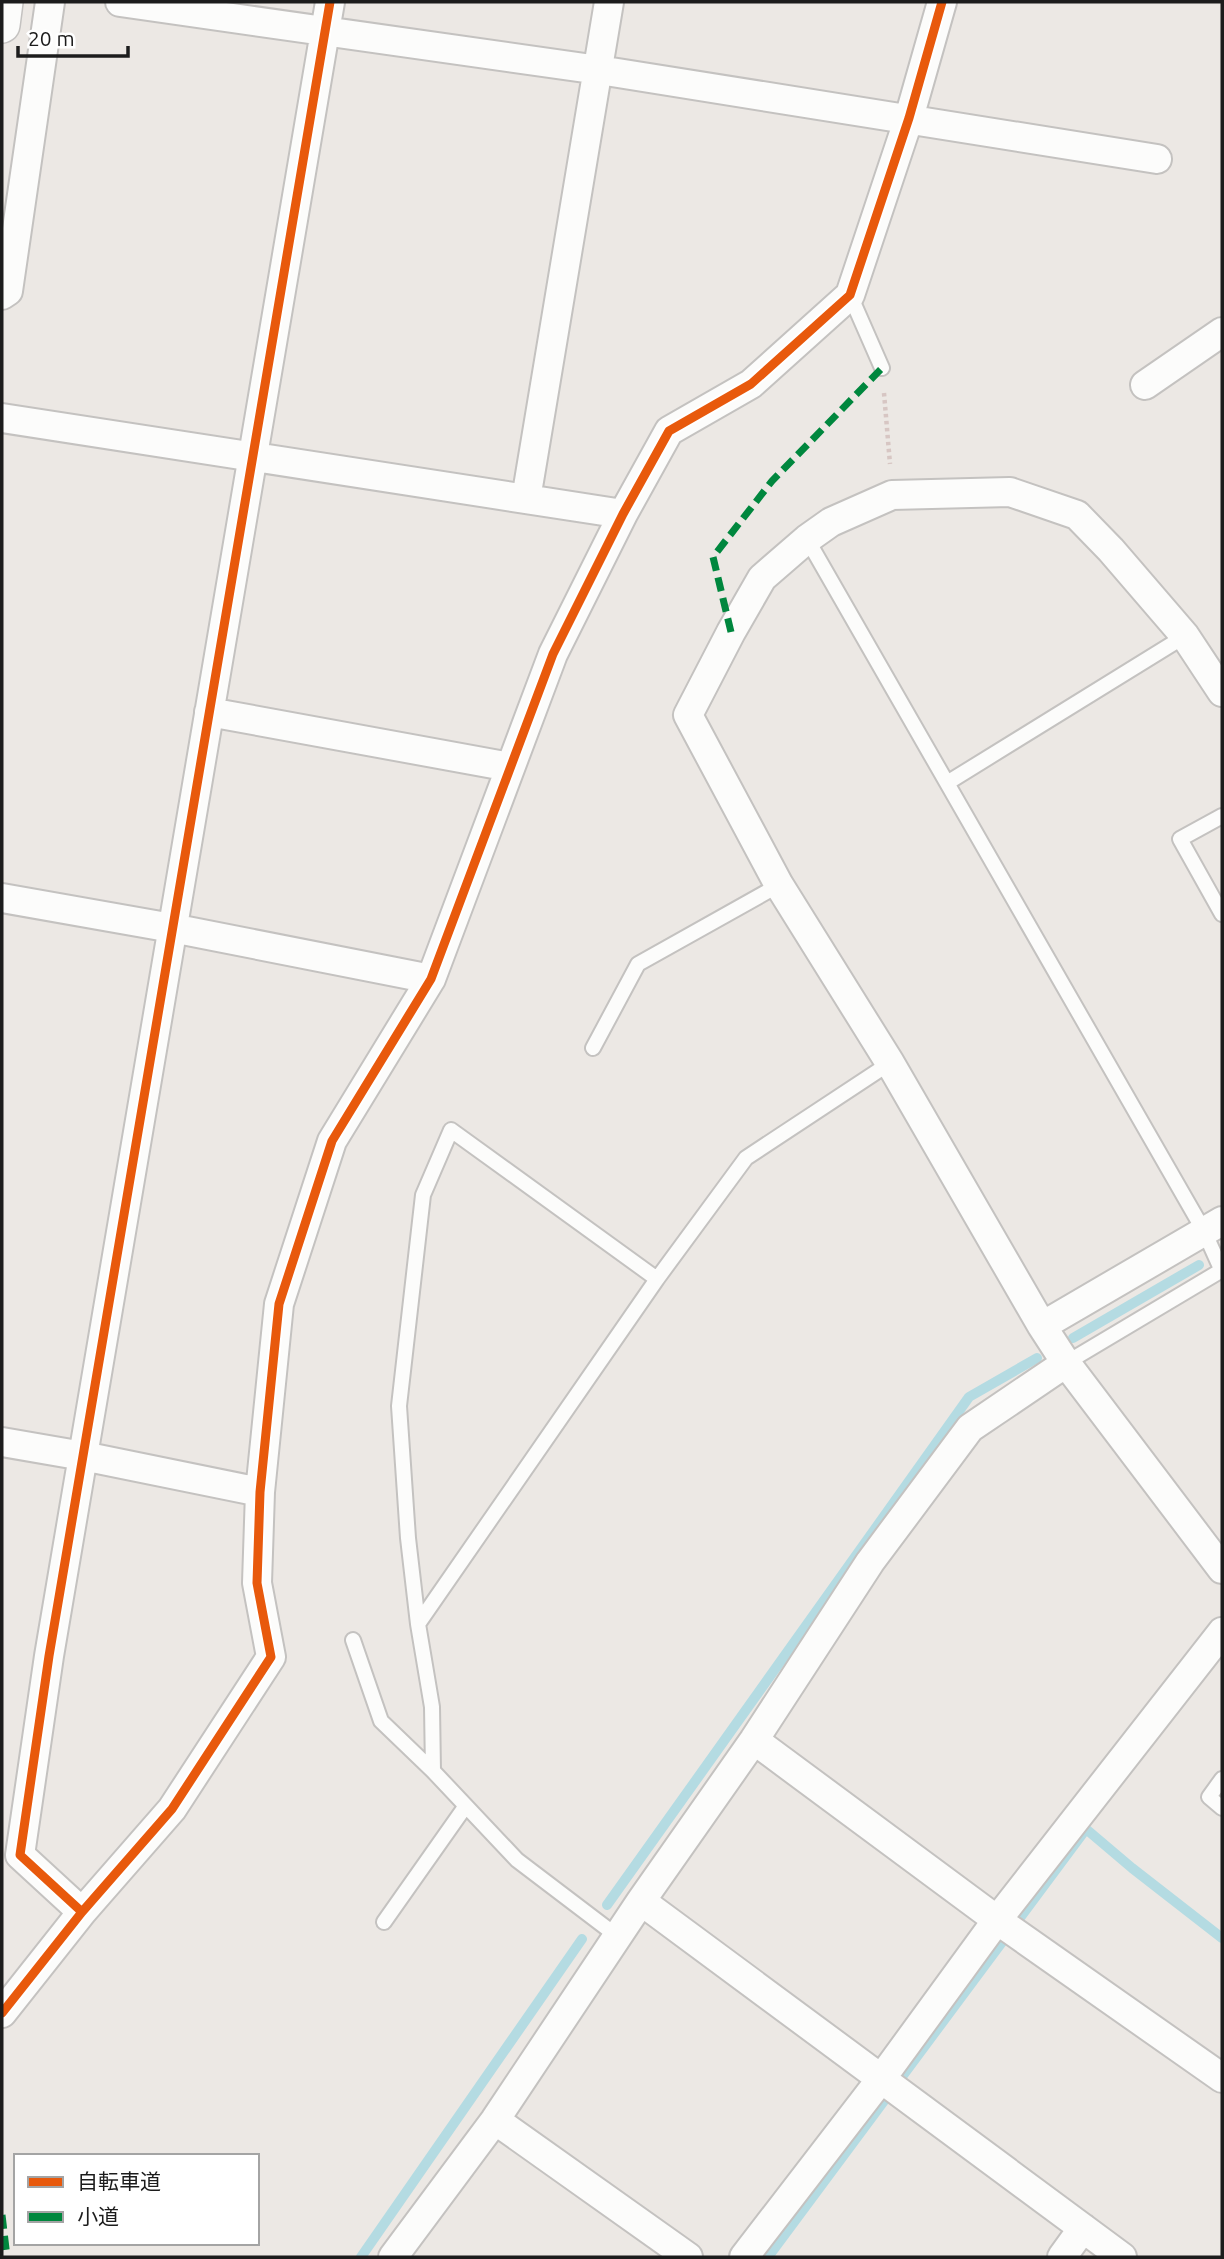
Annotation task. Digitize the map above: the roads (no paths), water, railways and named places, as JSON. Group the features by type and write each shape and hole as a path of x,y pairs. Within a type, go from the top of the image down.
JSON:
{"street":[{"path":"2,25 5,2"},
{"path":"2,295 8,291 50,2"},
{"path":"120,2 599,70 1157,159"},
{"path":"82,1912 20,1855 49,1656 330,2"},
{"path":"526,499 609,2"},
{"path":"2,2013 82,1912 172,1809 271,1657 257,1583 260,1492 279,1304 332,1141 431,979 553,653 623,514 669,431 751,384 850,295 909,118 942,2"},
{"path":"1145,385 1222,332"},
{"path":"2,418 623,514"},
{"path":"1222,692 1185,636 1077,515 1010,492 892,495 831,522 807,538 762,579 688,715 779,885 890,1063 1042,1326 1066,1363 1222,1569"},
{"path":"209,712 510,767"},
{"path":"2,898 431,979"},
{"path":"1042,1326 1213,1226"},
{"path":"393,2257 495,2120 617,1936 754,1740 870,1562 970,1427 1066,1363"},
{"path":"2,1442 260,1492"},
{"path":"744,2257 881,2079 997,1920 1222,1632"},
{"path":"754,1740 997,1920 1222,2078"},
{"path":"641,1901 1122,2257"},
{"path":"495,2120 688,2257"},
{"path":"1062,2257 1083,2228"}],"lane":[{"path":"850,295 882,368"},
{"path":"807,538 947,783 1213,1226 1222,1270 1066,1363"},
{"path":"947,783 1185,636"},
{"path":"1222,816 1180,839 1222,914"},
{"path":"593,1048 638,964 779,885"},
{"path":"418,1625 657,1279 746,1158 890,1063"},
{"path":"433,1771 432,1707 418,1625 408,1538 399,1406 423,1195 451,1130 657,1279"},
{"path":"353,1640 381,1721 433,1771 517,1860 617,1936"},
{"path":"1222,1779 1209,1797 1222,1808"},
{"path":"384,1922 466,1807"}],"waterway":[{"path":"1073,1338 1199,1265"},
{"path":"607,1905 969,1397 1037,1358"},
{"path":"768,2257 1086,1829 1222,1938"},
{"path":"361,2257 582,1939"}]}
